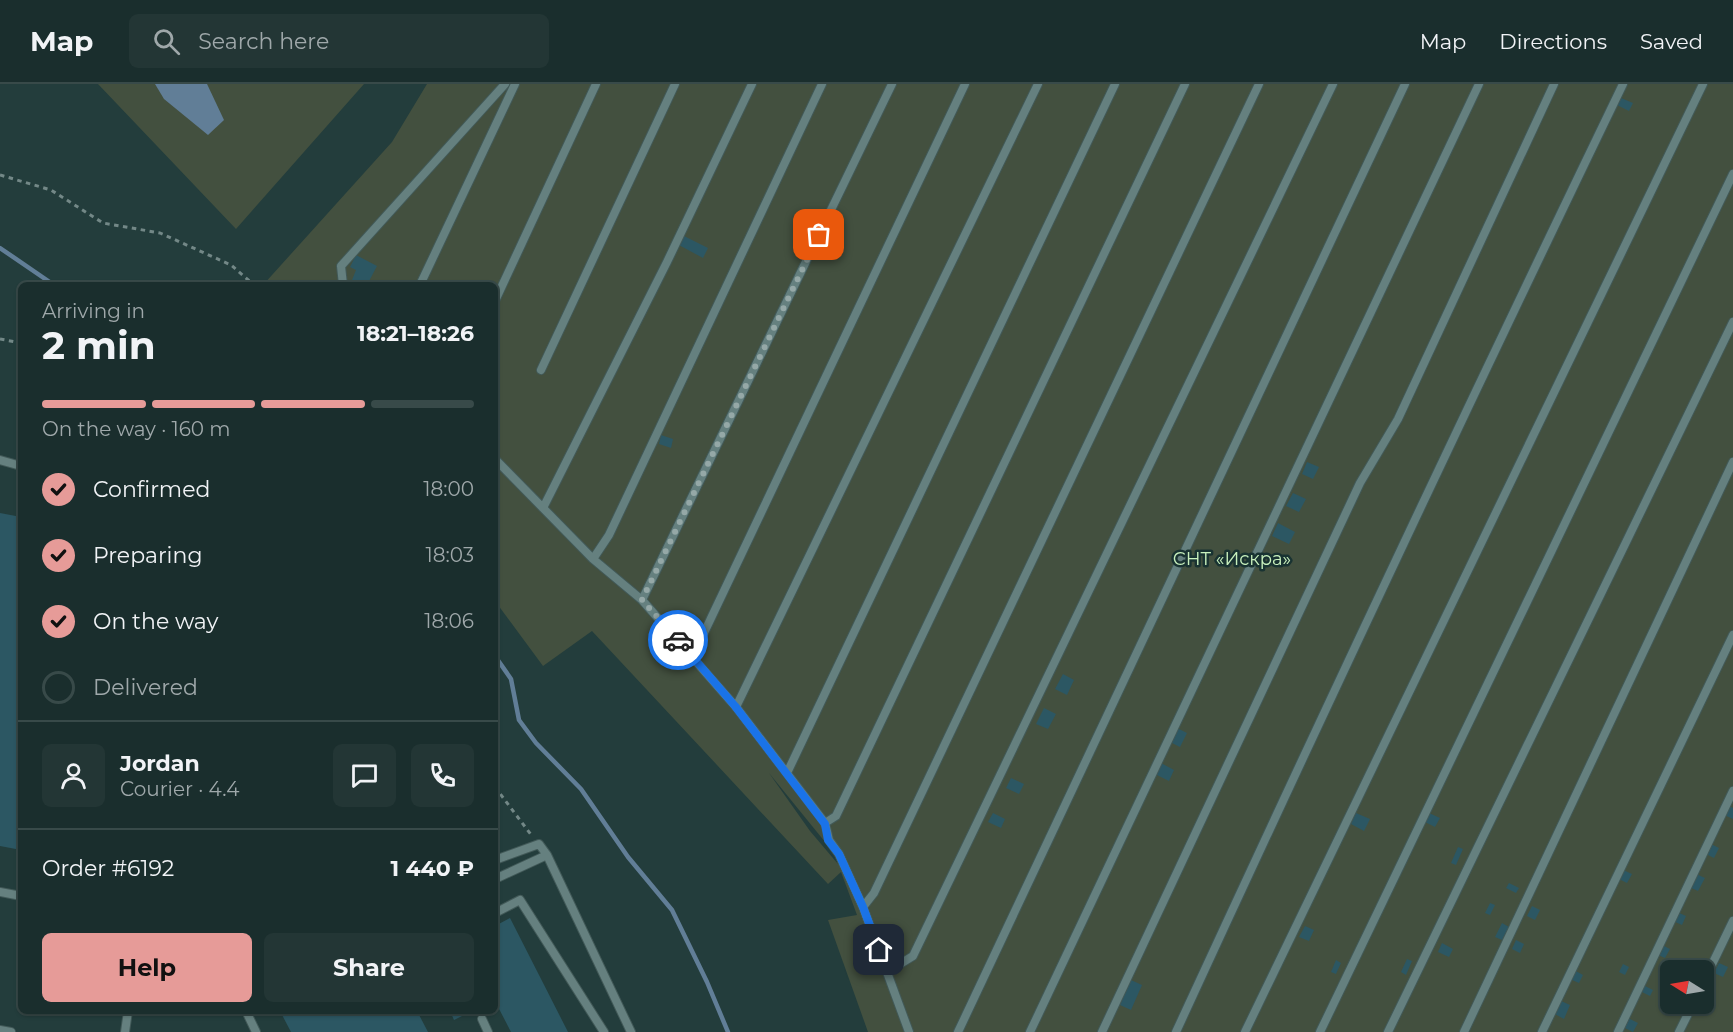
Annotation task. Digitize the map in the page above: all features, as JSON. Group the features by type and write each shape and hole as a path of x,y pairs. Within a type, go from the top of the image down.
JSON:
{"lane":[{"path":"343,282 341,266 505,84"},
{"path":"421,282 515,84"},
{"path":"498,295 596,84"},
{"path":"541,370 675,84"},
{"path":"543,508 667,262 752,84"},
{"path":"593,559 609,535 822,84"},
{"path":"642,600 892,84"},
{"path":"693,656 966,84"},
{"path":"735,706 1038,84"},
{"path":"787,772 1115,84"},
{"path":"825,824 836,816 1185,84"},
{"path":"863,907 880,882 1259,84"},
{"path":"887,972 913,956 1333,84"},
{"path":"958,1032 1405,84"},
{"path":"1030,1032 1479,84"},
{"path":"1102,1032 1360,483 1398,419 1554,84"},
{"path":"1176,1032 1298,767 1623,84"},
{"path":"1245,1032 1703,84"},
{"path":"1320,1032 1733,174"},
{"path":"1388,1032 1733,322"},
{"path":"0,460 18,465"},
{"path":"498,462 593,559 642,600 693,656 787,772 825,824 828,840 839,854 863,907 909,1032"},
{"path":"1464,1032 1733,462"},
{"path":"1542,1032 1733,635"},
{"path":"1618,1032 1733,791"},
{"path":"498,859 539,844 547,855 631,1032"},
{"path":"498,878 547,855"},
{"path":"0,892 18,895"},
{"path":"498,911 520,900 604,1032"},
{"path":"1714,960 1733,921"},
{"path":"125,1032 128,1014"},
{"path":"247,1014 256,1032"},
{"path":"1679,1032 1688,1014"},
{"path":"482,1019 488,1032"},
{"path":"0,1030 11,1032"}],"path":[{"path":"0,175 51,190 103,223 160,233 231,265 251,282"},
{"path":"0,339 18,342"},
{"path":"498,791 539,844"}],"green space":[{"path":"98,84 364,84 236,229"},
{"name":"СНТ «Искра»","path":"427,84 1733,84 1733,1032 868,1032 828,920 857,915 841,872 828,884 592,631 543,666 498,605 498,282 266,282 392,142","holes":["769,773 834,853 838,864 810,831"]}],"water":[{"path":"155,84 207,84 224,120 208,135 164,99"}],"building":[{"path":"1621,98 1633,103 1629,111 1617,105"},
{"path":"682,235 708,248 703,258 677,244"},
{"path":"356,255 377,266 369,282 352,280 356,270 350,267"},
{"path":"661,435 673,439 671,448 659,444"},
{"path":"1307,462 1319,467 1313,479 1302,474"},
{"path":"1293,493 1306,499 1299,512 1286,506"},
{"path":"0,513 18,516 18,849 0,846"},
{"path":"1278,523 1295,532 1289,544 1272,536"},
{"path":"1063,674 1074,680 1067,695 1055,689"},
{"path":"1044,708 1056,714 1048,729 1036,724"},
{"path":"1177,728 1187,733 1180,747 1170,742"},
{"path":"1161,763 1174,770 1169,781 1155,774"},
{"path":"1011,778 1024,784 1019,794 1006,788"},
{"path":"1725,803 1733,808 1733,819 1720,813"},
{"path":"993,813 1005,819 1001,828 988,822"},
{"path":"1356,813 1370,819 1364,831 1351,824"},
{"path":"1429,813 1440,818 1435,827 1425,822"},
{"path":"1707,842 1719,848 1714,858 1702,852"},
{"path":"1458,847 1463,849 1456,865 1451,863"},
{"path":"1621,869 1632,874 1627,883 1617,878"},
{"path":"1694,873 1705,878 1698,891 1687,886"},
{"path":"1509,883 1519,888 1516,893 1506,888"},
{"path":"1490,903 1495,905 1490,915 1485,913"},
{"path":"1532,906 1540,910 1535,920 1527,916"},
{"path":"1675,911 1686,916 1682,925 1671,920"},
{"path":"510,918 568,1032 511,1032 498,1007 498,924"},
{"path":"1502,923 1509,927 1502,940 1495,937"},
{"path":"1305,926 1314,930 1309,941 1299,937"},
{"path":"1516,940 1524,944 1520,953 1512,949"},
{"path":"1442,943 1453,949 1449,957 1438,952"},
{"path":"1660,944 1670,949 1665,958 1656,954"},
{"path":"1407,959 1412,961 1406,975 1401,972"},
{"path":"1336,960 1341,963 1336,974 1331,972"},
{"path":"1719,963 1728,967 1723,977 1714,973"},
{"path":"1623,964 1629,967 1625,975 1619,972"},
{"path":"1574,970 1583,975 1579,983 1570,979"},
{"path":"1131,980 1142,985 1131,1010 1120,1005"},
{"path":"1643,985 1653,990 1650,996 1640,991"},
{"path":"1559,1000 1570,1005 1564,1019 1553,1013"},
{"path":"282,1014 419,1014 428,1032 291,1032"},
{"path":"451,1014 466,1014 454,1020"},
{"path":"1628,1018 1638,1023 1633,1032 1623,1027"}],"waterway":[{"path":"0,248 50,282"},
{"path":"498,660 511,679 519,720 536,743 581,789 628,857 672,910 728,1032"}],"way so far":[{"path":"678,640 642,600 819,235"}],"route":[{"path":"678,640 735,706 825,824 828,840 839,854 879,950"}]}
